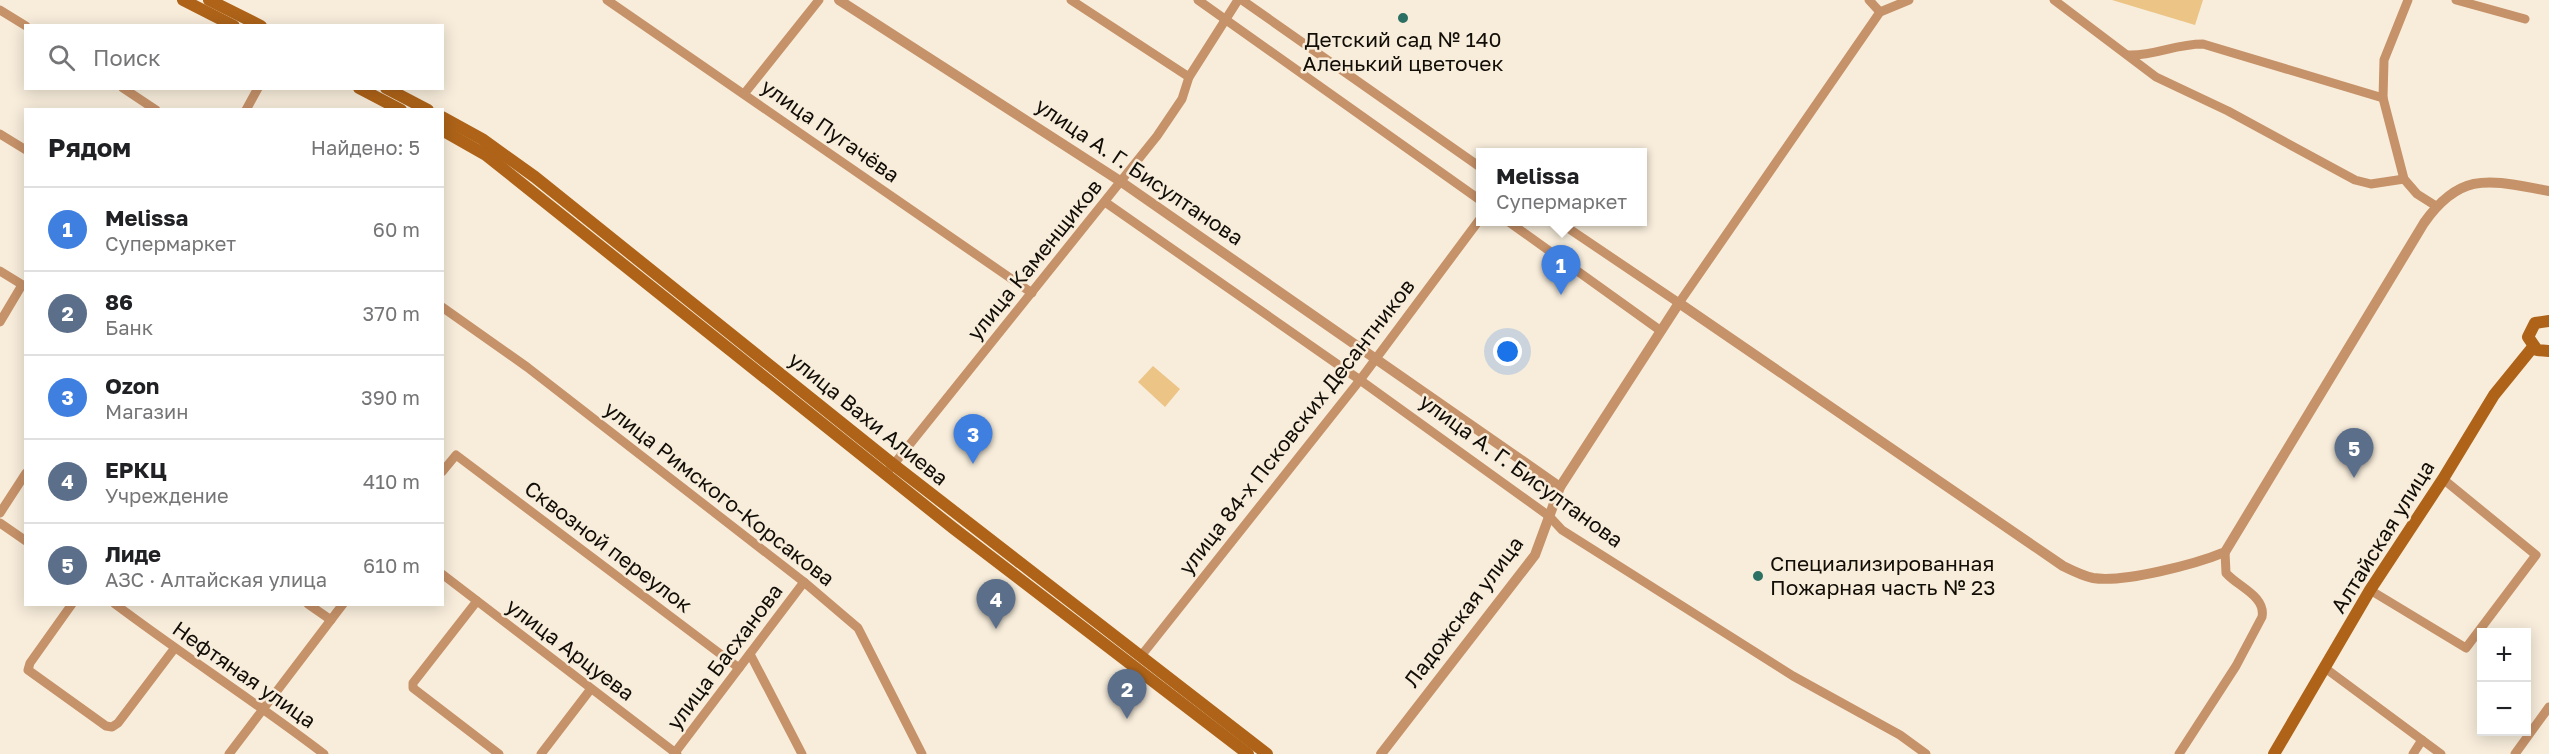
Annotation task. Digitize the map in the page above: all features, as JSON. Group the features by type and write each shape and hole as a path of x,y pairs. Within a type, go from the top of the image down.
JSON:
{"main road":[{"path":"183,0 230,24"},
{"path":"209,0 257,24"},
{"path":"363,90 397,108"},
{"path":"390,90 424,108"},
{"name":"улица Вахи Алиева","path":"444,118 482,139 535,177 890,470 1141,656 1267,754"},
{"name":"улица Вахи Алиева","path":"444,131 486,155 890,470 1248,754"},
{"path":"2549,319 2540,321 2531,327 2528,337 2533,347 2542,352 2549,351"},
{"name":"Алтайская улица","path":"2274,754 2370,590 2443,479 2494,395 2533,347"}],"street":[{"name":"улица Пугачёва","path":"608,0 1032,293"},
{"path":"744,94 819,0"},
{"name":"улица А. Г. Бисултанова","path":"839,0 1120,181 1560,487"},
{"path":"1071,0 1190,77"},
{"path":"1198,0 1476,197"},
{"path":"1240,0 1476,164"},
{"name":"улица Каменщиков","path":"890,470 1105,202 1182,99 1190,77 1225,19 1240,0"},
{"path":"1869,0 1880,12"},
{"path":"1679,303 1880,12 1909,0"},
{"path":"2054,0 2171,86 2229,111 2355,180 2371,184 2404,179"},
{"path":"2408,0 2384,60 2383,98 2404,179 2417,194 2436,206"},
{"path":"2457,0 2525,19"},
{"path":"0,10 24,26"},
{"path":"2128,55 2144,56 2174,46 2203,44 2383,98"},
{"path":"126,90 153,108"},
{"path":"247,108 257,90"},
{"path":"0,134 24,149"},
{"path":"2179,754 2250,642 2262,617 2263,611 2259,601 2226,573 2225,552 2436,206 2449,194 2480,182 2495,181 2549,191"},
{"name":"улица А. Г. Бисултанова","path":"1105,202 1360,380 1548,516 1562,530 1793,676 1900,735 1926,754"},
{"name":"улица 84-х Псковских Десантников","path":"1141,656 1360,380 1476,224"},
{"path":"1515,226 1661,331"},
{"path":"1565,226 2070,570 2092,578 2125,578 2210,558 2225,552"},
{"path":"0,271 24,286 0,321"},
{"name":"Ладожская улица","path":"1381,754 1535,555 1560,487 1679,303"},
{"name":"улица Римского-Корсакова","path":"444,309 527,368 804,582 858,628 922,754"},
{"name":"Сквозной переулок","path":"444,469 456,454 740,668"},
{"path":"0,513 24,476"},
{"path":"2370,590 2466,648 2536,555 2443,479"},
{"path":"0,523 24,540"},
{"name":"улица Арцуева","path":"444,576 590,690 675,753"},
{"name":"улица Басханова","path":"675,753 804,582"},
{"path":"477,601 413,683 413,688 499,754"},
{"path":"71,606 30,663 28,670 106,726 112,727 118,723 174,648"},
{"name":"Нефтяная улица","path":"118,606 174,648 263,708 324,754"},
{"path":"311,606 331,620"},
{"path":"229,754 342,606"},
{"path":"750,654 802,754"},
{"path":"2325,668 2441,754"},
{"path":"541,754 590,690"},
{"path":"2515,754 2549,707"},
{"path":"2413,754 2422,740"}],"shaded area":[{"path":"2112,0 2203,0 2195,25"},
{"path":"1153,366 1180,389 1165,407 1138,382"}],"place":[{"name":"Детский сад № 140 Аленький цветочек","path":"1403,18"},
{"name":"Melissa","path":"1561,295"},
{"name":"Ozon","path":"973,464"},
{"name":"Лиде","path":"2354,478"},
{"name":"Специализированная Пожарная часть № 23","path":"1758,576"},
{"name":"ЕРКЦ","path":"996,629"},
{"name":"86","path":"1127,719"}]}
